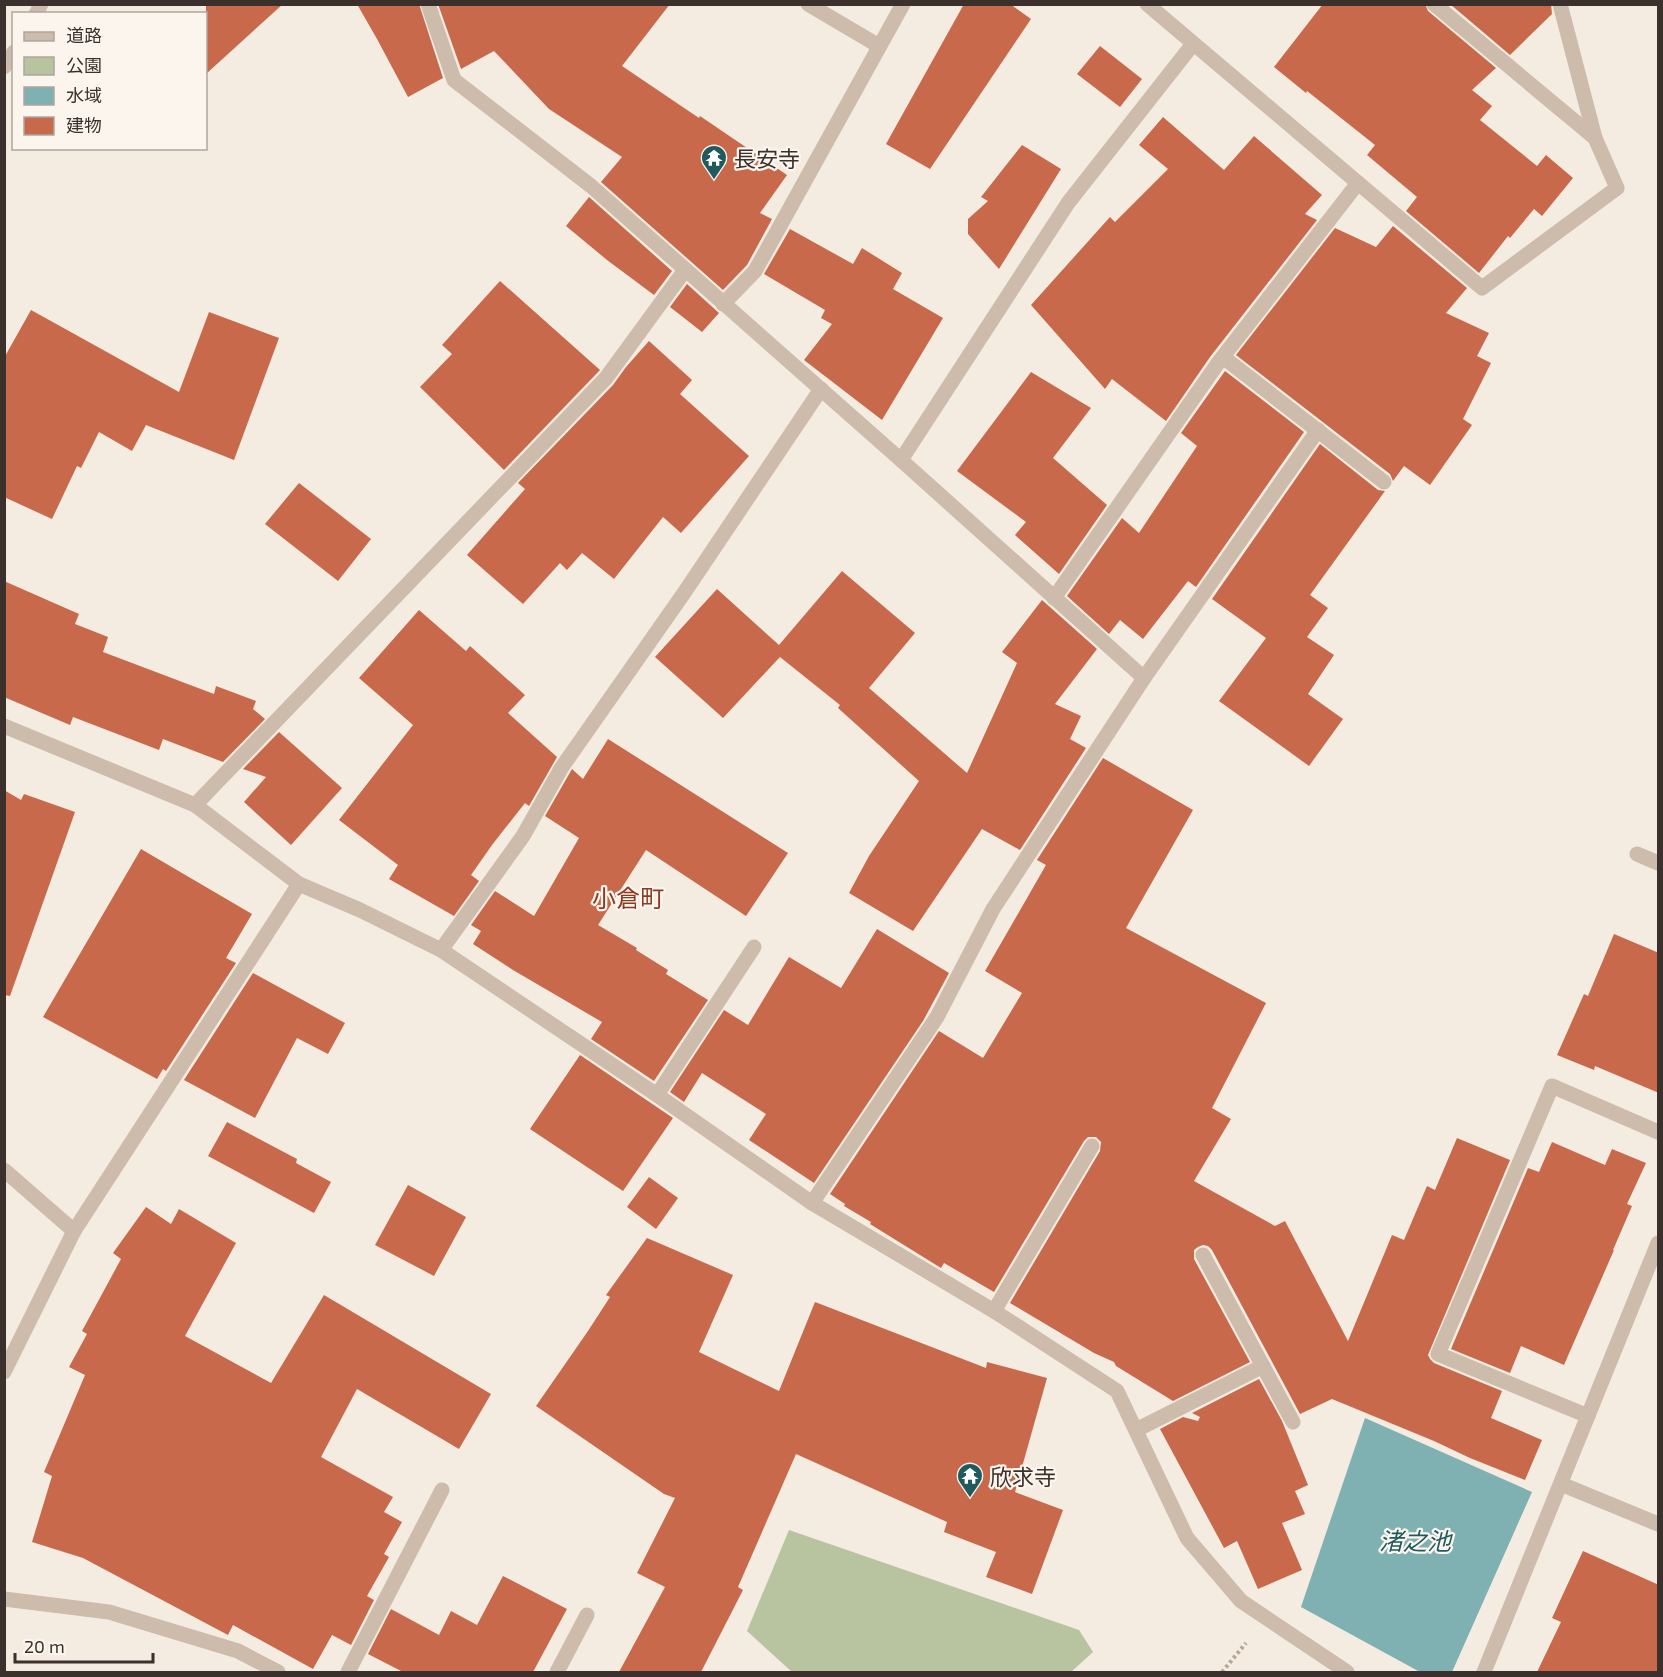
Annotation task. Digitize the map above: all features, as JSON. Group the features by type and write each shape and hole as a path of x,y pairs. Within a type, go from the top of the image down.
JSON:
{"street":[{"path":"428,4 454,80 591,186 1144,678"},
{"path":"808,4 879,46"},
{"path":"723,304 755,271 903,4"},
{"path":"1147,4 1482,288 1617,188 1594,138 1560,4"},
{"path":"1434,4 1594,138"},
{"path":"901,460 1068,203 1193,44"},
{"path":"1054,598 1223,357 1358,183"},
{"path":"195,805 606,378 685,270"},
{"path":"1223,357 1384,482"},
{"path":"441,950 523,836 562,767 684,593 821,389"},
{"path":"812,1203 937,1017 993,909 1144,678 1318,430"},
{"path":"4,726 195,805 299,884 360,910 441,950 657,1095 812,1203 994,1311 1117,1391 1187,1538 1241,1601 1346,1672"},
{"path":"1637,854 1659,863"},
{"path":"4,1372 74,1231 299,884"},
{"path":"657,1095 754,947"},
{"path":"1588,1416 1438,1354 1551,1086 1659,1132"},
{"path":"994,1311 1092,1146"},
{"path":"4,1170 74,1231"},
{"path":"1484,1672 1588,1416 1652,1278 1659,1243"},
{"path":"1203,1255 1293,1422"},
{"path":"1136,1430 1263,1366"},
{"path":"1561,1484 1659,1524"},
{"path":"348,1672 442,1490"},
{"path":"4,1599 109,1612 238,1652 278,1672"},
{"path":"556,1672 587,1615"}],"path":[{"path":"1222,1672 1266,1619"}],"green space":[{"path":"789,1530 1079,1630 1093,1652 1071,1672 792,1672 747,1631"}],"water":[{"name":"渚之池","path":"1365,1418 1532,1492 1452,1672 1420,1672 1301,1607"}],"building":[{"path":"206,4 283,4 207,73"},
{"path":"357,4 419,4 443,78 408,97"},
{"path":"438,4 670,4 622,66 787,175 760,213 772,219 747,265 723,290 601,182 622,157 549,109 494,51 461,69"},
{"path":"964,4 1010,4 1031,19 930,169 886,144"},
{"path":"1323,4 1425,4 1428,11 1496,68 1472,90 1492,106 1480,120 1537,166 1546,155 1573,178 1542,216 1534,209 1510,238 1508,236 1479,273 1406,211 1417,197 1367,155 1375,145 1274,67"},
{"path":"1450,4 1551,4 1552,14 1510,55"},
{"path":"1100,46 1142,79 1120,107 1077,74"},
{"path":"1163,117 1224,170 1254,136 1322,195 1305,214 1317,220 1210,357 1166,421 1112,379 1105,389 1031,305 1110,217 1115,222 1168,169 1139,145"},
{"path":"1022,145 1061,169 999,269 968,234 968,219 988,201 981,197"},
{"path":"589,197 672,271 654,295 566,226"},
{"path":"1393,226 1467,288 1446,313 1489,333 1477,356 1491,363 1463,419 1472,425 1430,485 1404,466 1393,481 1390,474 1236,355 1335,228 1376,247"},
{"path":"790,229 853,264 862,248 902,273 893,289 943,318 882,420 804,360 832,324 821,318 825,310 764,274"},
{"path":"500,281 600,370 504,470 420,387 452,354 442,345"},
{"path":"687,284 719,313 702,332 670,307"},
{"path":"31,310 179,392 209,312 279,338 234,460 146,425 132,451 99,432 81,468 77,466 52,519 4,497 4,358"},
{"path":"649,341 692,380 680,394 749,456 681,533 663,517 614,579 582,553 567,570 560,563 523,604 467,555 525,489 518,483 613,385"},
{"path":"1225,371 1304,432 1196,587 1188,581 1143,639 1120,620 1109,634 1067,596 1122,518 1139,533 1197,446 1181,433"},
{"path":"1031,372 1091,408 1053,458 1107,505 1059,574 1015,535 1026,522 957,471"},
{"path":"1320,444 1378,490 1385,491 1310,595 1328,608 1307,637 1334,655 1308,694 1343,719 1309,766 1219,701 1266,638 1212,599"},
{"path":"299,483 371,539 338,581 265,524"},
{"path":"842,571 915,633 869,688 967,773 1017,663 1002,652 1042,600 1097,649 1055,704 1081,716 1070,739 1086,748 1020,850 982,829 913,931 849,893 869,856 919,781 838,708 840,705 780,657 723,718 655,657 717,589 779,645"},
{"path":"4,581 79,614 75,624 108,637 103,652 214,694 216,686 256,701 253,709 265,719 223,762 163,739 159,750 73,717 70,725 4,697"},
{"path":"419,610 466,651 470,646 525,695 508,713 557,757 529,806 525,803 471,875 479,881 454,916 389,879 398,865 339,820 413,725 359,678"},
{"path":"279,732 342,788 291,845 244,802 266,777 243,769"},
{"path":"608,739 788,853 746,916 646,850 598,925 637,948 636,950 668,970 666,974 708,1000 654,1081 591,1039 602,1022 473,944 481,931 471,925 495,891 534,916 579,838 545,816 572,769 583,779"},
{"path":"1103,758 1193,810 1126,928 1266,1003 1212,1108 1231,1119 1194,1181 1275,1226 1285,1221 1348,1341 1392,1235 1404,1240 1427,1186 1435,1190 1457,1138 1510,1160 1428,1355 1434,1363 1502,1391 1491,1418 1542,1440 1525,1480 1332,1399 1300,1414 1208,1246 1203,1245 1194,1250 1194,1259 1250,1362 1173,1401 1116,1366 1114,1362 1094,1353 1010,1303 1100,1151 1101,1142 1096,1137 1088,1137 1084,1141 994,1292 944,1263 941,1268 870,1224 871,1222 844,1206 845,1204 830,1194 939,1031 983,1058 1022,993 985,971 1046,865 1037,860"},
{"path":"4,790 21,800 24,794 75,812 10,996 4,995"},
{"path":"141,849 252,914 226,958 236,963 166,1071 163,1069 157,1079 43,1017"},
{"path":"877,929 949,973 923,1021 814,1183 749,1140 766,1114 702,1073 684,1102 670,1092 724,1010 748,1025 789,957 841,988"},
{"path":"1614,934 1659,953 1659,1093 1595,1066 1594,1070 1557,1055 1584,994 1588,996"},
{"path":"253,973 345,1023 328,1054 297,1038 255,1118 184,1080"},
{"path":"580,1055 673,1118 623,1191 530,1129"},
{"path":"227,1122 297,1159 296,1163 331,1182 314,1213 208,1156"},
{"path":"1552,1142 1605,1165 1612,1149 1646,1163 1627,1204 1632,1206 1564,1365 1521,1346 1510,1373 1451,1349 1528,1168 1539,1172"},
{"path":"649,1177 678,1198 656,1229 627,1207"},
{"path":"408,1185 466,1217 434,1276 375,1245"},
{"path":"146,1207 171,1224 179,1209 236,1243 185,1336 271,1383 324,1295 491,1394 459,1449 357,1389 321,1457 393,1497 384,1512 402,1522 384,1554 389,1557 367,1596 374,1600 351,1645 332,1635 313,1669 233,1625 228,1635 83,1558 32,1542 52,1476 44,1472 85,1375 69,1367 87,1334 82,1331 121,1259 113,1253"},
{"path":"647,1238 733,1275 699,1352 779,1391 815,1302 986,1368 987,1362 1047,1378 1015,1492 1063,1510 1032,1594 986,1577 996,1552 944,1532 947,1522 796,1454 738,1587 743,1590 701,1672 619,1672 665,1587 637,1573 675,1498 664,1494 536,1406 610,1297 606,1295"},
{"path":"1259,1379 1282,1421 1308,1485 1295,1491 1305,1514 1282,1523 1302,1570 1258,1589 1237,1541 1224,1548 1160,1429 1183,1417 1198,1421 1200,1417 1192,1413"},
{"path":"1583,1551 1659,1585 1659,1672 1537,1672 1561,1622 1552,1618"},
{"path":"503,1576 567,1609 533,1672 403,1672 368,1654 391,1609 439,1635 451,1611 477,1625"}],"place":[{"name":"長安寺","path":"714,181"},
{"name":"欣求寺","path":"970,1499"}],"district":[{"name":"小倉町","path":"628,897"}]}
